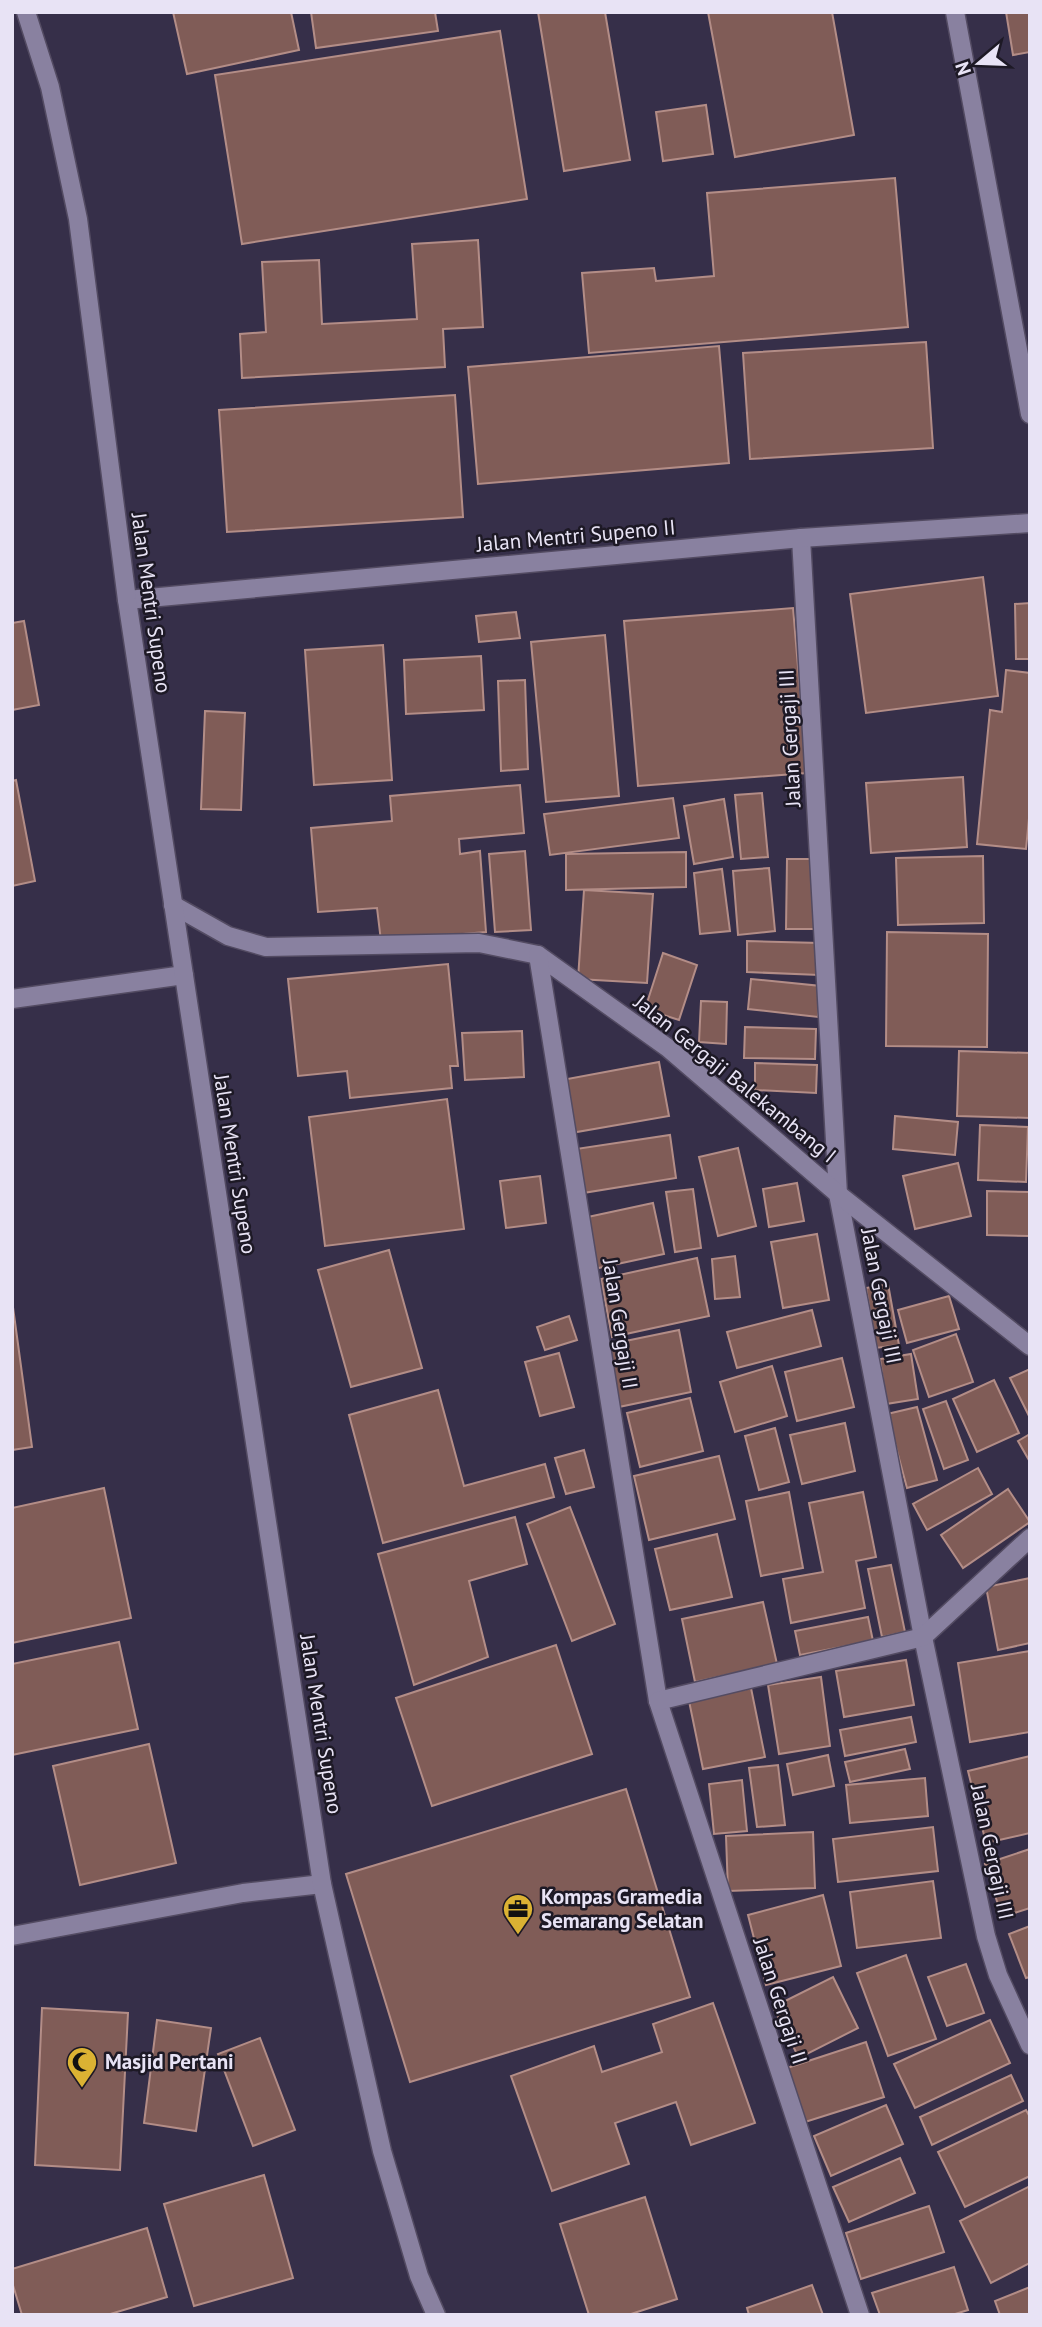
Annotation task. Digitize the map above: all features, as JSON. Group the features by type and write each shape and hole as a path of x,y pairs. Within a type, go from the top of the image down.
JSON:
{"street":[{"name":"Jalan Mentri Supeno","path":"26,12 50,87 78,219 127,600 322,1884 382,2151 419,2276 436,2315"},
{"path":"955,12 1030,414"},
{"name":"Jalan Mentri Supeno II","path":"127,600 801,538 1030,523"},
{"name":"Jalan Gergaji III","path":"801,538 838,1194 923,1637 986,1936 998,1975 1030,2045"},
{"name":"Jalan Gergaji Balekambang I","path":"173,905 228,936 266,947 478,943 538,955 668,1048 838,1194 1030,1346"},
{"name":"Jalan Gergaji II","path":"538,955 658,1701 860,2315"},
{"path":"12,999 184,975"},
{"path":"658,1701 923,1637 1030,1538"},
{"path":"12,1936 243,1892 322,1884"}],"building":[{"path":"173,12 291,12 299,50 187,74"},
{"path":"311,12 435,12 438,31 316,48"},
{"path":"538,12 605,12 630,160 564,171"},
{"path":"708,12 832,12 854,135 735,157"},
{"path":"1006,12 1030,12 1030,52 1013,55"},
{"path":"500,31 527,199 242,244 215,75"},
{"path":"706,105 713,154 663,161 656,112"},
{"path":"895,178 908,327 589,353 582,273 654,268 656,281 714,276 707,193"},
{"path":"478,240 483,327 443,329 445,367 242,378 240,334 266,332 262,262 319,260 322,324 417,319 412,244"},
{"path":"926,342 933,448 750,459 743,353"},
{"path":"719,346 729,463 478,484 468,367"},
{"path":"455,395 463,517 227,532 219,410"},
{"path":"983,577 998,696 866,713 850,594"},
{"path":"1030,603 1030,659 1016,659 1015,604"},
{"path":"793,608 807,773 638,786 624,621"},
{"path":"516,612 520,638 479,642 476,616"},
{"path":"24,621 39,705 12,710 12,623"},
{"path":"605,635 619,796 546,802 531,642"},
{"path":"383,645 392,780 314,785 305,650"},
{"path":"481,656 484,710 406,714 404,660"},
{"path":"1006,670 1030,673 1030,808 1026,849 977,844 990,710 1002,712"},
{"path":"525,680 528,769 501,771 498,681"},
{"path":"205,711 245,713 241,810 201,809"},
{"path":"963,777 967,847 871,853 866,783"},
{"path":"16,780 35,881 12,886 12,781"},
{"path":"520,785 524,833 459,839 460,854 480,851 486,932 381,941 377,908 318,912 311,828 392,821 390,796"},
{"path":"762,793 768,857 741,859 735,795"},
{"path":"673,798 679,838 550,855 544,814"},
{"path":"724,799 733,857 694,864 684,806"},
{"path":"525,851 531,930 495,932 489,854"},
{"path":"686,852 686,887 566,890 566,854"},
{"path":"983,856 984,923 898,925 896,858"},
{"path":"787,859 818,859 818,929 786,929"},
{"path":"769,868 775,931 738,935 733,871"},
{"path":"722,869 730,931 700,934 694,873"},
{"path":"584,890 653,894 647,983 578,979"},
{"path":"887,932 988,934 987,1047 886,1046"},
{"path":"747,941 820,943 819,975 747,972"},
{"path":"663,953 697,965 679,1020 645,1009"},
{"path":"448,964 458,1066 450,1066 452,1088 350,1098 347,1071 298,1076 288,979"},
{"path":"751,979 821,986 818,1017 748,1009"},
{"path":"701,1001 727,1002 726,1044 699,1042"},
{"path":"745,1027 816,1029 815,1059 744,1058"},
{"path":"522,1031 524,1077 465,1080 462,1033"},
{"path":"959,1051 1030,1053 1030,1118 957,1116"},
{"path":"659,1062 669,1116 571,1133 562,1080"},
{"path":"755,1063 817,1065 816,1093 755,1090"},
{"path":"447,1099 464,1229 325,1246 309,1117"},
{"path":"895,1116 958,1122 955,1155 893,1149"},
{"path":"980,1125 1028,1127 1026,1182 978,1180"},
{"path":"670,1135 676,1178 583,1193 576,1149"},
{"path":"738,1148 756,1226 718,1236 699,1157"},
{"path":"958,1163 971,1216 915,1229 903,1176"},
{"path":"540,1176 546,1223 506,1228 500,1181"},
{"path":"797,1183 804,1221 769,1227 763,1189"},
{"path":"693,1189 701,1248 675,1252 666,1192"},
{"path":"987,1191 1030,1192 1030,1236 987,1235"},
{"path":"653,1203 664,1254 594,1269 583,1218"},
{"path":"817,1234 829,1300 783,1308 771,1242"},
{"path":"389,1250 422,1368 351,1387 318,1270"},
{"path":"735,1256 740,1297 715,1299 712,1259"},
{"path":"697,1258 709,1316 612,1337 601,1279"},
{"path":"888,1284 899,1345 876,1348 866,1288"},
{"path":"949,1296 959,1329 907,1343 898,1310"},
{"path":"12,1300 32,1447 12,1450"},
{"path":"812,1310 821,1346 737,1368 727,1332"},
{"path":"569,1316 577,1340 545,1350 537,1327"},
{"path":"679,1330 691,1392 614,1408 601,1346"},
{"path":"956,1334 973,1382 929,1397 913,1350"},
{"path":"559,1353 574,1407 540,1416 525,1362"},
{"path":"911,1354 918,1399 886,1404 880,1359"},
{"path":"842,1358 854,1407 797,1421 785,1372"},
{"path":"772,1366 787,1416 735,1432 720,1382"},
{"path":"1030,1369 1030,1418 1010,1378"},
{"path":"994,1380 1019,1433 977,1452 953,1399"},
{"path":"438,1390 464,1486 545,1464 554,1497 383,1543 349,1415"},
{"path":"690,1398 703,1451 640,1467 627,1413"},
{"path":"946,1401 968,1460 944,1469 923,1409"},
{"path":"917,1407 937,1480 907,1488 887,1414"},
{"path":"845,1423 855,1471 802,1484 790,1435"},
{"path":"775,1428 789,1482 759,1490 745,1436"},
{"path":"1030,1434 1030,1462 1018,1441"},
{"path":"584,1450 594,1487 566,1494 555,1458"},
{"path":"719,1456 735,1519 649,1540 634,1476"},
{"path":"978,1468 992,1494 927,1530 913,1504"},
{"path":"104,1488 131,1618 12,1643 12,1508"},
{"path":"1008,1489 1030,1522 963,1568 941,1535"},
{"path":"789,1492 803,1568 761,1576 746,1501"},
{"path":"863,1492 876,1557 856,1561 865,1608 791,1623 783,1579 823,1572 809,1503"},
{"path":"570,1507 615,1624 572,1641 527,1524"},
{"path":"515,1517 527,1564 469,1581 488,1657 414,1685 378,1554"},
{"path":"717,1534 732,1597 670,1610 655,1549"},
{"path":"891,1565 905,1632 882,1637 868,1569"},
{"path":"1030,1578 1030,1643 998,1650 986,1587"},
{"path":"763,1602 777,1664 695,1682 682,1619"},
{"path":"868,1617 873,1641 800,1655 795,1631"},
{"path":"119,1642 138,1729 12,1755 12,1664"},
{"path":"556,1645 592,1754 432,1806 396,1698"},
{"path":"1030,1651 1030,1732 970,1742 958,1663"},
{"path":"906,1660 914,1705 844,1717 836,1671"},
{"path":"821,1677 830,1746 779,1754 768,1685"},
{"path":"751,1688 765,1757 703,1769 689,1701"},
{"path":"911,1717 916,1742 845,1756 840,1730"},
{"path":"149,1744 176,1863 80,1885 53,1766"},
{"path":"905,1749 910,1769 850,1782 845,1762"},
{"path":"828,1755 834,1786 793,1795 787,1764"},
{"path":"1030,1756 1030,1833 986,1843 968,1771"},
{"path":"778,1765 785,1825 757,1827 749,1768"},
{"path":"925,1778 928,1816 850,1823 846,1785"},
{"path":"742,1780 747,1831 714,1834 709,1784"},
{"name":"Kompas Gramedia Semarang Selatan","path":"626,1789 690,1997 410,2082 346,1874"},
{"path":"933,1827 938,1871 838,1882 833,1839"},
{"path":"813,1832 815,1888 728,1891 726,1836"},
{"path":"1030,1849 1030,1908 1002,1917 985,1864"},
{"path":"933,1881 941,1938 857,1948 850,1892"},
{"path":"823,1895 841,1966 766,1985 748,1915"},
{"path":"1030,1926 1030,1977 1026,1978 1009,1934"},
{"path":"906,1955 936,2039 888,2056 857,1973"},
{"path":"966,1964 984,2013 947,2026 928,1977"},
{"path":"833,1977 858,2028 799,2058 773,2007"},
{"path":"713,2003 755,2123 691,2145 676,2102 615,2123 629,2164 552,2191 511,2076 594,2046 602,2072 662,2052 653,2024"},
{"name":"Masjid Pertani","path":"42,2008 128,2013 120,2170 35,2165"},
{"path":"157,2020 211,2028 196,2131 144,2123"},
{"path":"990,2020 1010,2063 915,2108 894,2064"},
{"path":"260,2038 295,2130 253,2146 218,2054"},
{"path":"866,2042 884,2097 805,2122 787,2068"},
{"path":"1011,2075 1023,2101 932,2145 920,2117"},
{"path":"886,2105 903,2144 831,2176 814,2136"},
{"path":"1026,2110 1030,2117 1030,2176 965,2207 938,2152"},
{"path":"900,2158 915,2193 849,2222 833,2187"},
{"path":"264,2175 293,2278 194,2306 164,2204"},
{"path":"1030,2186 1030,2263 991,2283 960,2221"},
{"path":"645,2197 677,2299 628,2315 589,2315 560,2224"},
{"path":"929,2206 944,2252 861,2279 846,2233"},
{"path":"147,2228 167,2297 107,2315 22,2315 12,2282 12,2269"},
{"path":"954,2267 968,2310 952,2315 880,2315 872,2293"},
{"path":"812,2285 823,2315 749,2315 747,2308"},
{"path":"1030,2287 1030,2315 1000,2315 995,2301"}],"place":[{"name":"Kompas Gramedia Semarang Selatan","path":"518,1936"},
{"name":"Masjid Pertani","path":"82,2089"}]}
